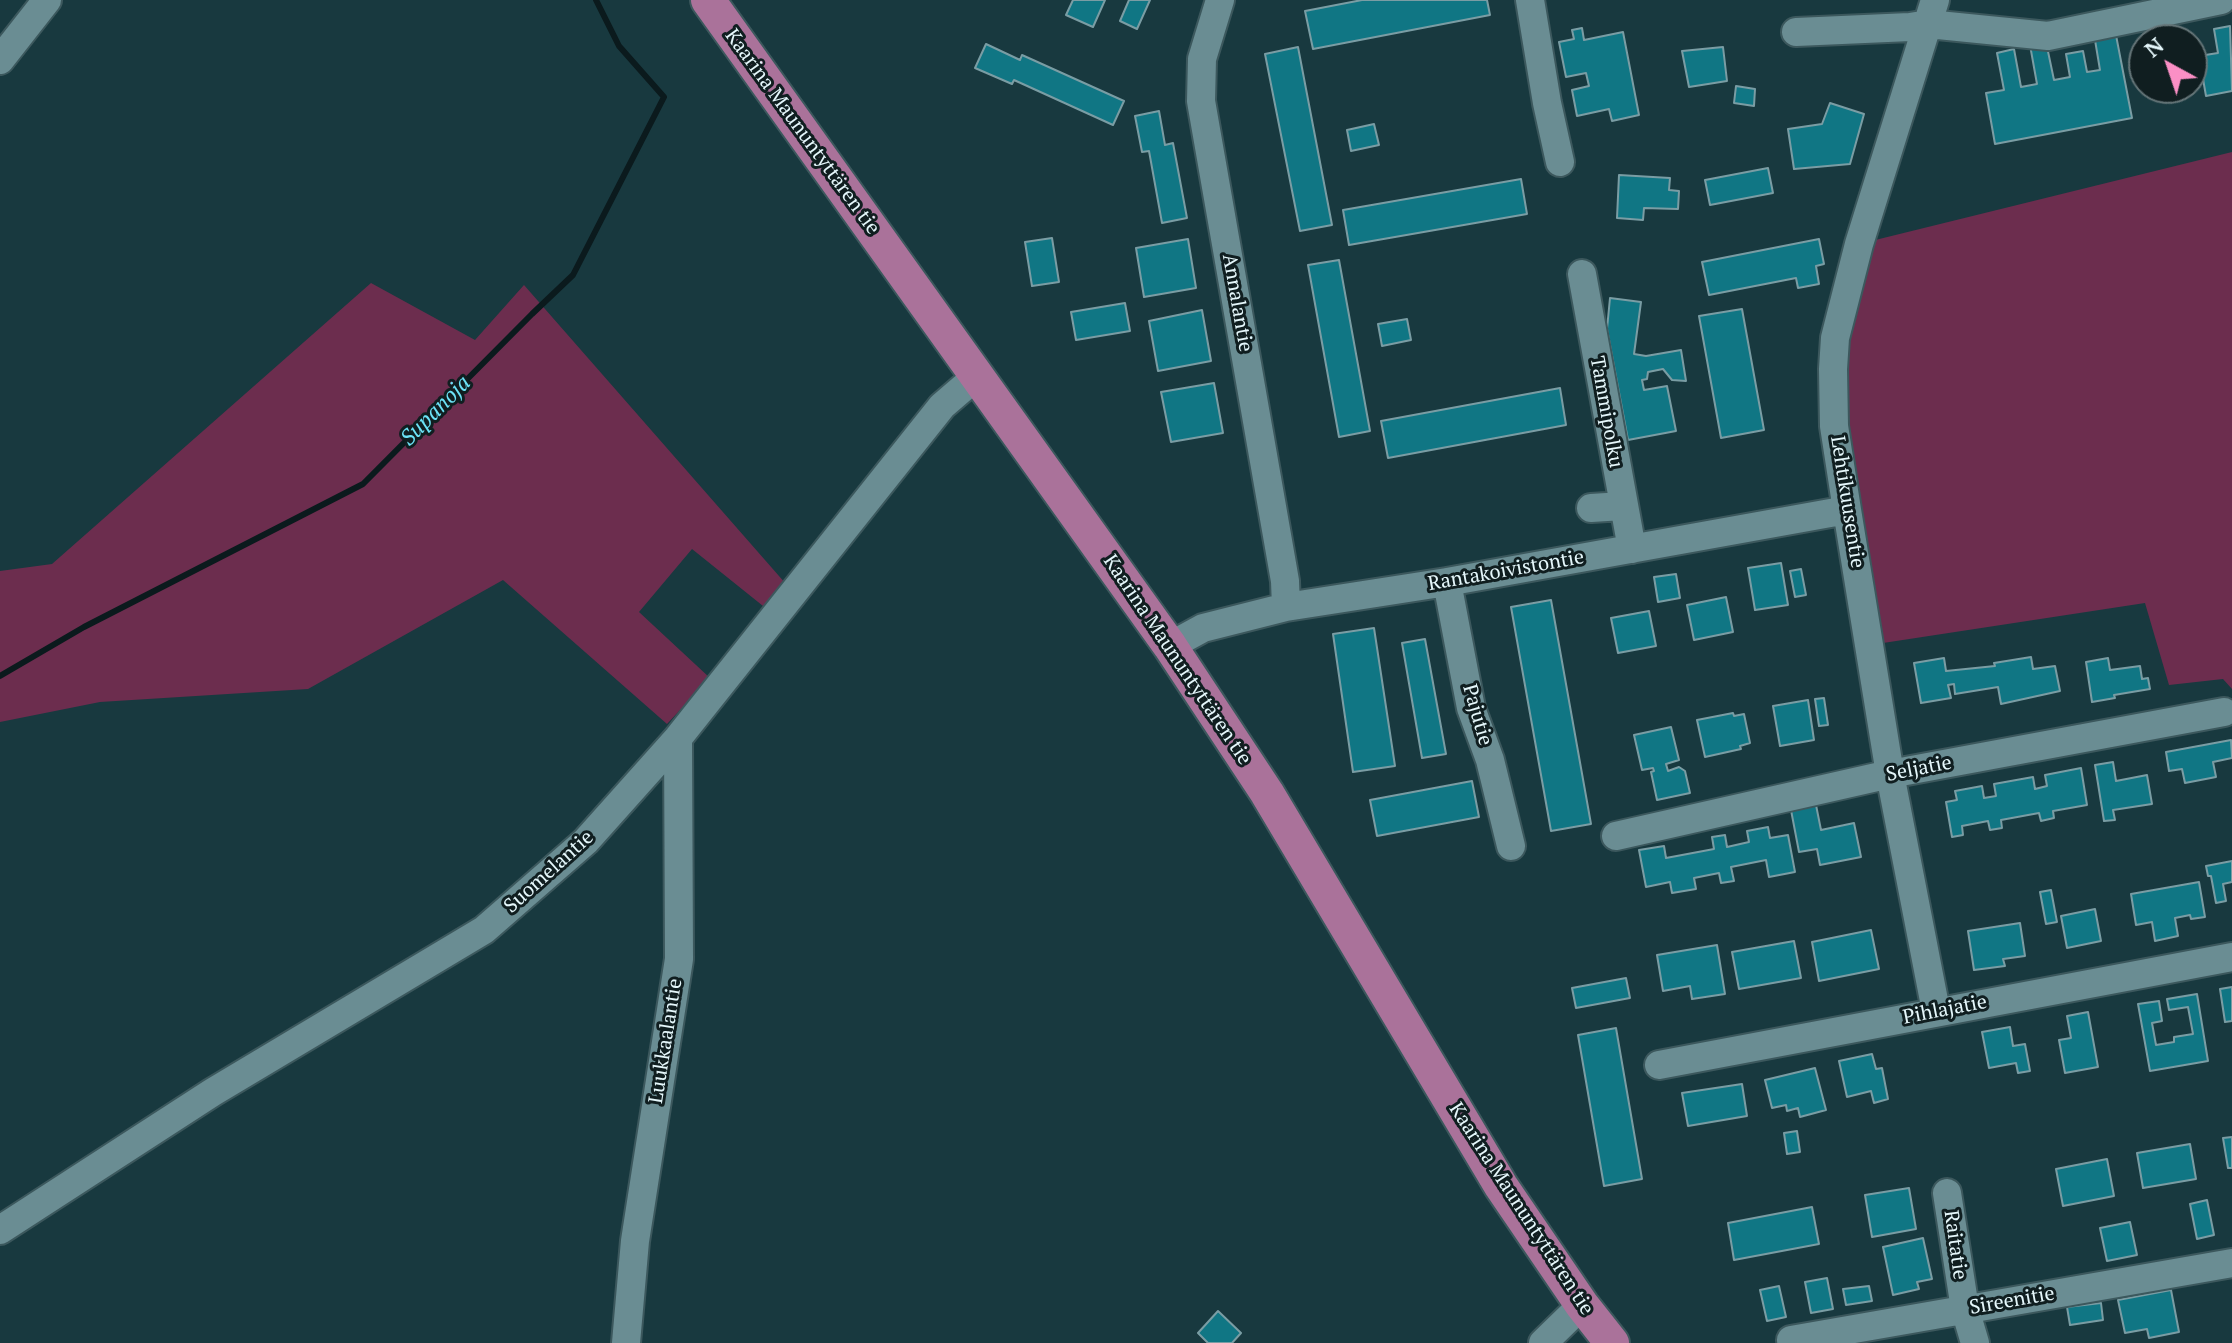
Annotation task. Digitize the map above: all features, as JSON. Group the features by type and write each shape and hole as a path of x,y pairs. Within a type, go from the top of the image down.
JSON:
{"main road":[{"name":"Kaarina Maununtyttären tie","path":"708,0 1170,646 1267,793 1501,1186 1582,1305 1612,1343"}],"street":[{"path":"0,60 47,0"},
{"name":"Annalantie","path":"1220,0 1202,59 1201,101 1285,581 1286,607"},
{"path":"1530,0 1560,162"},
{"path":"1796,32 1910,27 1932,12 2048,36 2221,0"},
{"name":"Lehtikuusentie","path":"1932,12 1859,244 1835,338 1834,426 1890,774 1936,1011"},
{"name":"Tammipolku","path":"1582,274 1632,549"},
{"name":"Suomelantie","path":"0,1230 213,1092 484,930 586,841 678,738 942,406 978,375"},
{"path":"1591,508 1623,506"},
{"name":"Rantakoivistontie","path":"1170,646 1203,628 1286,607 1447,582 1847,510"},
{"name":"Pajutie","path":"1447,582 1471,708 1490,760 1511,846"},
{"name":"Seljatie","path":"1616,836 1890,774 2224,712"},
{"name":"Luukkaalantie","path":"626,1343 635,1241 679,959 678,738"},
{"name":"Pihlajatie","path":"1659,1065 2232,957"},
{"name":"Raitatie","path":"1947,1193 1965,1309 1975,1343"},
{"name":"Sireenitie","path":"1791,1340 2232,1263"},
{"path":"1543,1343 1582,1305"}],"shaded area":[{"path":"2232,152 2232,689 2223,679 2169,685 2145,603 1870,645 1834,427 1859,244"},
{"path":"371,283 475,340 524,285 786,584 768,610 692,549 639,612 710,678 667,724 503,580 308,689 100,702 0,722 0,571 52,564"}],"building":[{"path":"1073,0 1105,0 1093,27 1066,15"},
{"path":"1129,0 1150,0 1137,29 1120,21"},
{"path":"1362,0 1487,0 1490,15 1313,49 1305,11"},
{"path":"2230,26 2232,91 2208,96 2208,55 2218,53 2214,29"},
{"path":"1582,28 1584,40 1623,32 1639,115 1612,121 1609,109 1577,116 1572,90 1589,86 1586,73 1566,77 1559,42 1574,39 1572,30"},
{"path":"2115,30 2132,118 1995,144 1986,93 2004,90 1997,53 2014,49 2021,87 2037,84 2030,45 2046,42 2054,80 2070,77 2066,54 2083,51 2087,72 2100,70 2094,34"},
{"path":"986,44 1020,60 1022,55 1124,101 1113,125 1014,80 1012,84 975,68"},
{"path":"1298,47 1332,225 1300,231 1265,54"},
{"path":"1723,47 1727,81 1689,87 1682,51"},
{"path":"1736,86 1755,89 1754,106 1734,103"},
{"path":"1830,103 1864,114 1850,164 1794,169 1788,129 1822,124"},
{"path":"1159,111 1165,145 1173,143 1187,218 1162,223 1149,151 1142,152 1135,116"},
{"path":"1374,124 1379,145 1351,151 1347,130"},
{"path":"1768,168 1773,193 1710,205 1705,180"},
{"path":"1619,175 1670,178 1669,190 1679,191 1678,209 1644,208 1643,220 1617,218"},
{"path":"1521,179 1527,214 1349,245 1343,210"},
{"path":"1052,238 1059,282 1032,286 1025,242"},
{"path":"1188,239 1196,288 1144,297 1136,248"},
{"path":"1819,239 1824,264 1816,266 1819,284 1798,288 1796,278 1709,295 1702,262"},
{"path":"1339,260 1370,431 1339,437 1308,265"},
{"path":"1610,298 1641,302 1634,354 1646,356 1681,350 1686,381 1672,380 1663,369 1648,372 1647,379 1642,380 1644,390 1667,386 1676,431 1628,440 1607,329"},
{"path":"1125,303 1130,331 1076,340 1071,312"},
{"path":"1742,309 1764,430 1721,438 1699,316"},
{"path":"1202,310 1211,361 1158,371 1149,321"},
{"path":"1407,319 1411,340 1382,346 1378,324"},
{"path":"1214,383 1223,433 1171,442 1161,392"},
{"path":"1560,388 1566,425 1388,458 1381,421"},
{"path":"1781,563 1788,605 1755,610 1748,568"},
{"path":"1801,569 1806,595 1795,597 1790,571"},
{"path":"1676,574 1680,598 1658,602 1654,577"},
{"path":"1726,597 1733,632 1694,640 1687,605"},
{"path":"1551,600 1591,824 1551,831 1511,607"},
{"path":"1649,611 1656,646 1618,653 1611,618"},
{"path":"1374,628 1395,766 1353,772 1333,634"},
{"path":"1425,639 1446,754 1422,758 1402,643"},
{"path":"2031,657 2033,669 2055,666 2060,691 2001,704 1998,687 1955,694 1954,684 1948,685 1951,698 1921,703 1914,663 1944,658 1946,671 1995,666 1994,663"},
{"path":"2108,658 2110,670 2140,666 2142,679 2148,678 2150,689 2092,702 2086,662"},
{"path":"1824,698 1828,725 1819,726 1815,699"},
{"path":"1808,700 1814,740 1780,746 1773,706"},
{"path":"1733,713 1734,716 1744,714 1750,743 1740,746 1741,749 1705,757 1697,720"},
{"path":"1671,727 1679,760 1666,764 1668,771 1679,767 1685,771 1690,793 1657,800 1651,772 1653,768 1642,770 1634,735"},
{"path":"2231,740 2232,758 2213,762 2216,777 2185,783 2182,769 2169,771 2166,752"},
{"path":"2113,762 2116,781 2147,775 2152,804 2113,810 2115,820 2104,821 2095,765"},
{"path":"2081,768 2087,805 2053,811 2054,818 2041,821 2039,813 2001,820 2002,828 1990,830 1988,821 1962,826 1963,835 1952,837 1946,802 1957,800 1955,791 1982,786 1984,798 1996,796 1994,784 2033,777 2035,789 2047,786 2045,775"},
{"path":"1472,781 1479,817 1377,836 1370,800"},
{"path":"1816,805 1821,830 1854,823 1861,857 1820,865 1817,849 1799,852 1791,810"},
{"path":"1768,827 1770,838 1788,835 1795,872 1769,877 1766,860 1731,867 1734,881 1721,883 1719,873 1694,878 1696,889 1672,893 1670,882 1646,887 1639,850 1664,846 1666,858 1714,849 1712,837 1725,835 1727,847 1749,842 1747,831"},
{"path":"2232,861 2232,882 2223,884 2226,901 2216,903 2206,866"},
{"path":"2199,882 2205,917 2191,919 2190,915 2175,918 2178,936 2155,941 2152,922 2136,925 2131,894"},
{"path":"2051,890 2057,922 2046,924 2040,892"},
{"path":"2095,909 2101,941 2067,948 2061,916"},
{"path":"2020,923 2025,956 2003,959 2005,966 1974,970 1968,931"},
{"path":"1871,930 1879,969 1819,981 1812,942"},
{"path":"1794,941 1801,978 1739,989 1732,952"},
{"path":"1717,945 1725,994 1692,999 1690,986 1663,991 1657,955"},
{"path":"1626,978 1630,998 1576,1008 1572,988"},
{"path":"2232,987 2232,1021 2225,1022 2220,989"},
{"path":"2197,994 2208,1061 2150,1071 2138,1004 2159,1001 2162,1021 2152,1023 2156,1045 2174,1042 2174,1037 2193,1034 2188,1007 2169,1010 2167,999"},
{"path":"2088,1012 2098,1067 2065,1073 2059,1040 2071,1038 2067,1016"},
{"path":"2010,1027 2013,1046 2025,1044 2030,1071 2018,1073 2016,1063 1989,1068 1982,1032"},
{"path":"1616,1028 1642,1179 1604,1186 1578,1035"},
{"path":"1872,1054 1876,1069 1882,1068 1888,1099 1874,1103 1871,1091 1847,1097 1839,1061"},
{"path":"1815,1068 1826,1110 1800,1117 1798,1108 1787,1111 1786,1105 1772,1108 1765,1080"},
{"path":"1742,1084 1747,1116 1688,1126 1682,1093"},
{"path":"1797,1131 1800,1152 1787,1154 1784,1133"},
{"path":"2232,1137 2232,1168 2228,1168 2223,1138"},
{"path":"2190,1144 2196,1179 2143,1188 2137,1153"},
{"path":"2107,1159 2114,1196 2063,1206 2056,1169"},
{"path":"1909,1188 1916,1229 1872,1237 1865,1195"},
{"path":"2207,1200 2214,1235 2197,1239 2190,1204"},
{"path":"1812,1207 1819,1244 1734,1260 1728,1223"},
{"path":"2130,1222 2137,1255 2107,1261 2100,1228"},
{"path":"1923,1238 1932,1279 1917,1282 1919,1289 1893,1295 1883,1247"},
{"path":"1827,1278 1833,1309 1811,1313 1805,1282"},
{"path":"1779,1286 1786,1317 1767,1321 1760,1290"},
{"path":"1869,1286 1872,1301 1846,1305 1843,1289"},
{"path":"2171,1290 2179,1332 2149,1338 2147,1329 2125,1333 2118,1300"},
{"path":"2101,1303 2103,1320 2070,1325 2067,1307"},
{"path":"1218,1311 1241,1333 1232,1343 1208,1343 1198,1333"}],"waterway":[{"name":"Supanoja","path":"0,676 84,627 363,484 573,275 664,97 619,46 596,0"}]}
